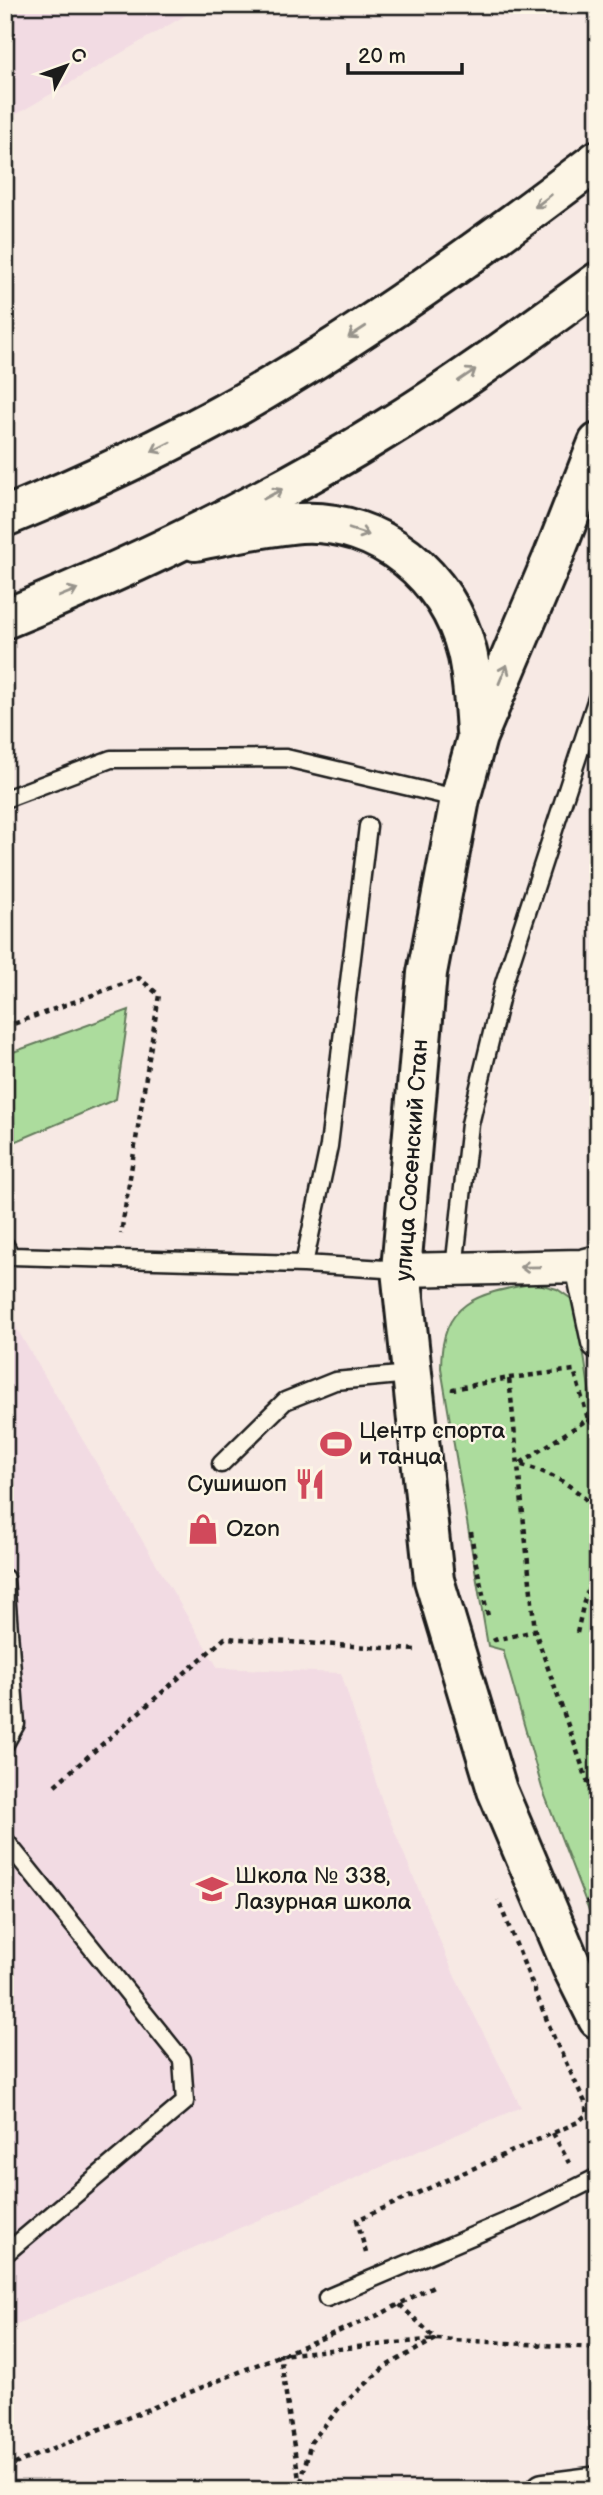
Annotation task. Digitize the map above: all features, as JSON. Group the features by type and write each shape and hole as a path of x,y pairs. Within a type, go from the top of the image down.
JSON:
{"street":[{"path":"5,517 155,450 239,405 314,360 417,293 598,160"},
{"path":"5,619 102,579 286,487 384,430 478,368 598,282"},
{"path":"477,737 598,443"},
{"path":"172,546 247,530 302,523 333,525 361,532 389,544 413,562 435,586 454,616 467,650 477,737"},
{"name":"улица Сосенский Стан","path":"477,737 460,799 426,973 401,1270 433,1580 438,1658 572,1967 598,2019"},
{"path":"401,1270 590,1264 598,1342"},
{"path":"543,2490 598,2483"}],"lane":[{"path":"454,1269 470,1124 504,983 598,695"},
{"path":"5,799 111,759 286,758 460,799"},
{"path":"304,1264 330,1146 368,826"},
{"path":"7,1254 401,1270"},
{"path":"220,1464 285,1401 335,1381 411,1374"},
{"path":"5,1578 16,1724 5,1744"},
{"path":"5,1840 182,2060 185,2102 5,2254"},
{"path":"327,2298 524,2214 598,2177"}],"path":[{"path":"5,1027 139,978 159,995 117,1259"},
{"path":"454,1402 453,1389 509,1378 574,1370 588,1419 598,1430"},
{"path":"509,1378 535,1631 598,1811"},
{"path":"519,1464 588,1419"},
{"path":"519,1464 537,1468 568,1484 598,1513"},
{"path":"470,1520 475,1559 495,1640 535,1631"},
{"path":"577,1633 585,1597 598,1572"},
{"path":"55,1785 225,1638 416,1650 438,1658"},
{"path":"416,1650 438,1658"},
{"path":"372,2279 357,2220 578,2122 587,2114 585,2102 555,2040 498,1900"},
{"path":"399,2304 436,2339"},
{"path":"5,2468 381,2314"},
{"path":"279,2355 300,2486 311,2442 340,2407 386,2366 436,2339"},
{"path":"279,2355 436,2339 598,2348"}],"shaded area":[{"path":"5,5 203,5 5,121"},
{"name":"Школа № 338, Лазурная школа","path":"5,1309 218,1668 341,1673 382,1801 455,1977 521,2107 5,2329"}],"green space":[{"path":"129,1010 116,1099 5,1146 5,1055"},
{"path":"535,1283 557,1289 576,1302 593,1415 598,1420 598,1911 589,1910 542,1788 503,1650 488,1646 441,1368 448,1328 456,1314 467,1304 496,1291"}],"place":[{"name":"Центр спорта и танца","path":"336,1444"},
{"name":"Сушишоп","path":"310,1484"},
{"name":"Ozon","path":"203,1529"},
{"name":"Школа № 338, Лазурная школа","path":"212,1889"}]}
